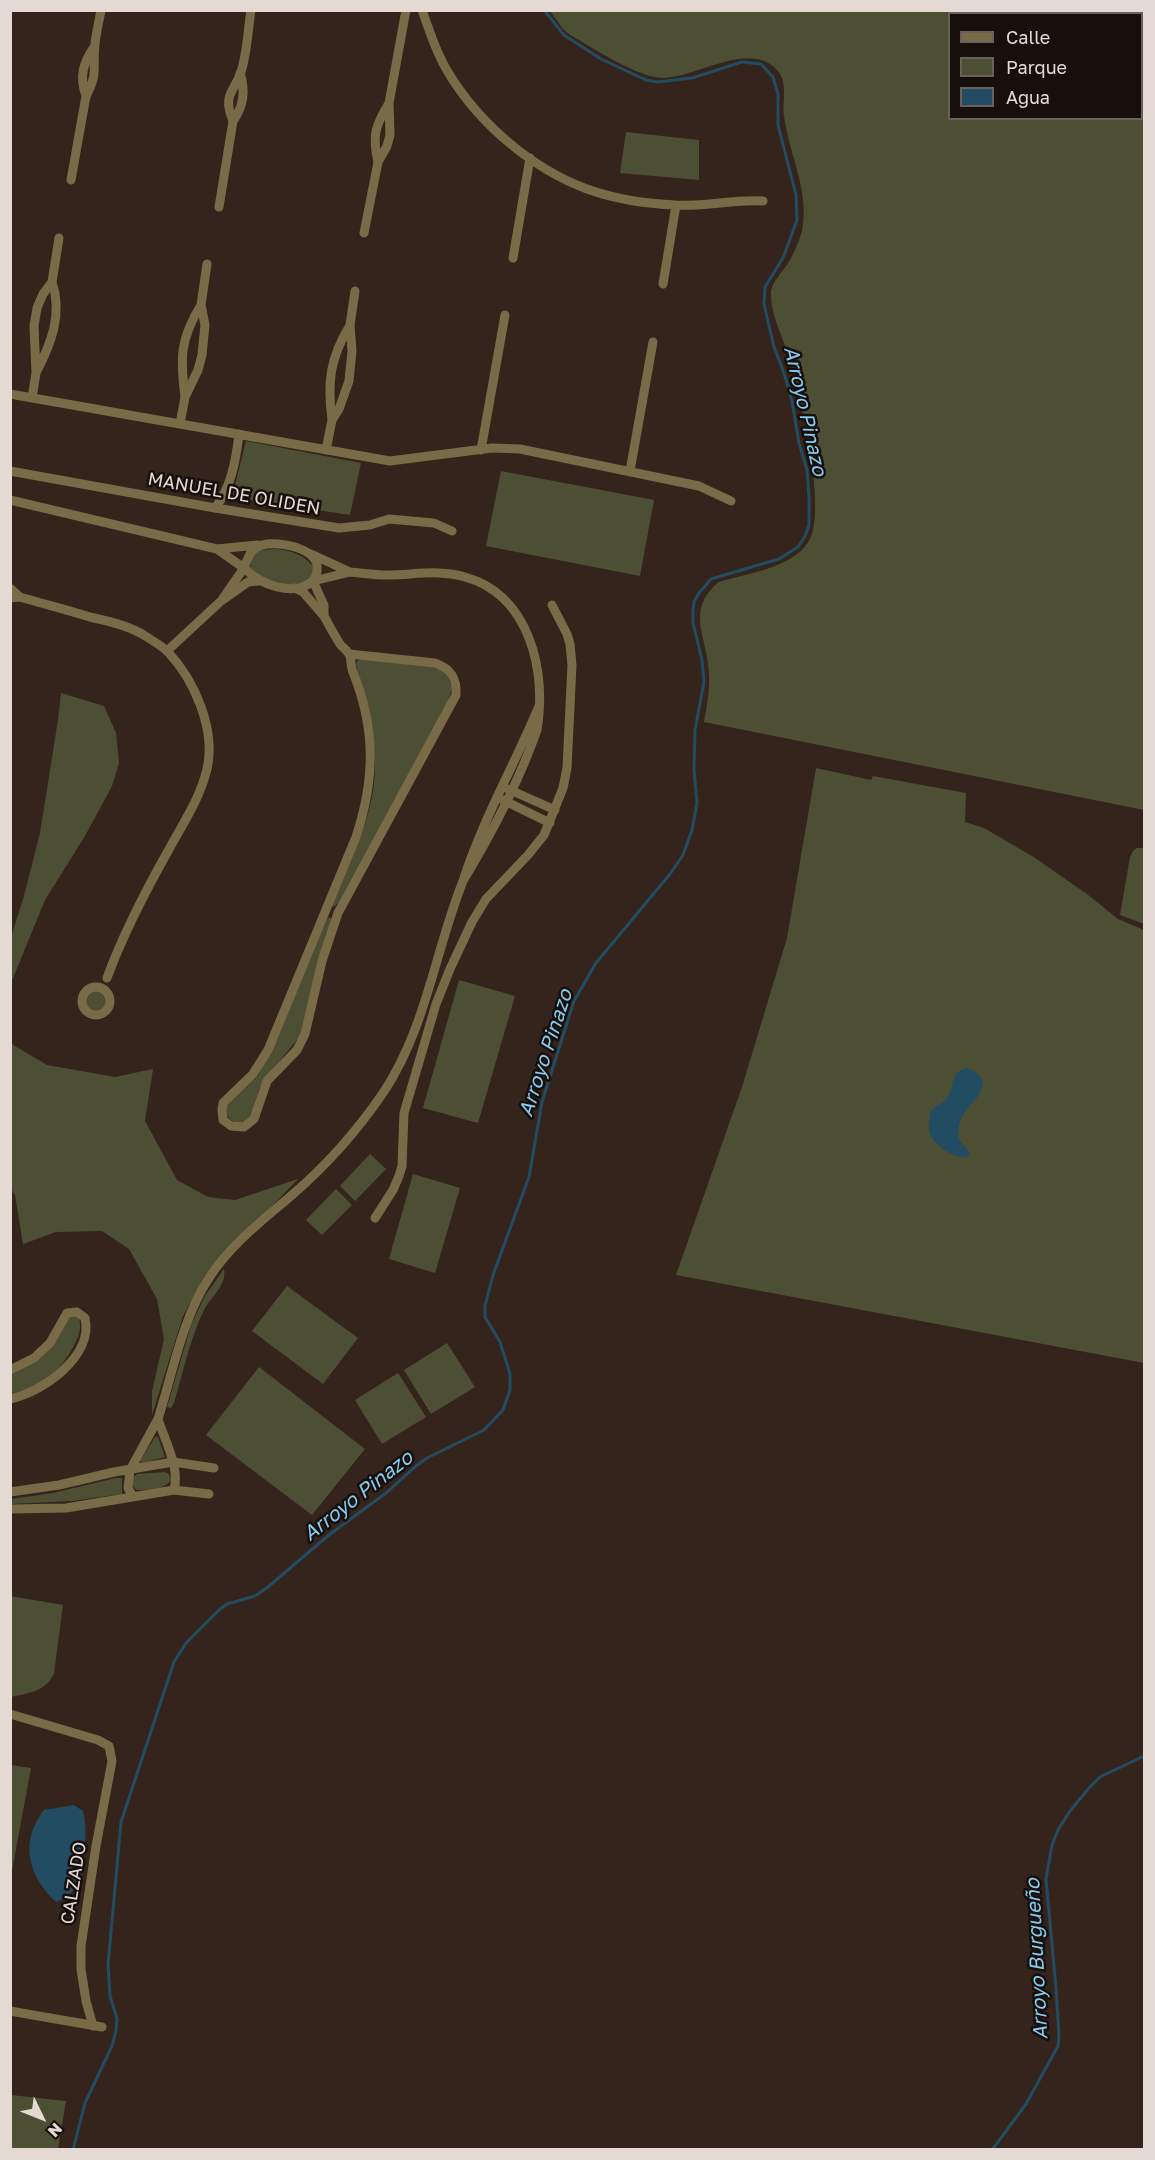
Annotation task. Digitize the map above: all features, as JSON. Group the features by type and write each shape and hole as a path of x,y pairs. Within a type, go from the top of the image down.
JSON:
{"street":[{"path":"71,180 86,96 82,81 83,68 94,47 101,10"},
{"path":"233,121 229,112 229,99 240,73 251,10"},
{"path":"378,162 390,135 389,103 406,10"},
{"path":"422,10 433,42 451,78 491,126 530,158 561,177 588,189 629,200 711,206 747,200 763,201"},
{"path":"219,207 233,121 243,103 244,84 240,73"},
{"path":"364,233 378,162 375,130 389,103"},
{"path":"513,258 530,158"},
{"path":"663,284 676,205"},
{"path":"32,398 36,373 34,326 40,301 52,282 58,238"},
{"path":"180,424 185,397 198,370 202,355 205,325 201,305 207,264"},
{"path":"36,373 49,346 55,321 57,296 52,282"},
{"path":"332,420 339,409 349,381 352,351 350,325 355,291"},
{"path":"185,397 181,362 182,346 186,332 201,305"},
{"path":"482,450 505,315"},
{"path":"326,450 332,420 330,373 334,356 350,325"},
{"path":"630,471 653,342"},
{"path":"10,394 390,460 482,450 520,449 699,486 730,501"},
{"path":"215,508 229,482 236,459 238,434"},
{"name":"MANUEL DE OLIDEN","path":"10,471 339,528 370,525 389,519 434,524 452,531"},
{"path":"10,500 217,549 281,544 292,546 350,572"},
{"path":"221,601 244,568 249,554 260,545"},
{"path":"217,549 259,581 303,592 324,616 342,647 349,654 351,669 364,700 370,743 369,786 356,837 264,1058 253,1074 223,1103 223,1120 231,1126 244,1127 254,1119 267,1081 301,1042 309,1023 326,945 338,913 452,705 456,686 451,673 435,663 349,654"},
{"path":"310,554 318,567 314,581 324,605 324,616"},
{"path":"134,1497 128,1488 130,1470 158,1419 194,1304 210,1277 240,1240 300,1188 338,1150 365,1117 394,1074 417,1023 471,855 508,789 537,730 539,706 537,665 531,641 513,609 494,592 473,580 453,574 385,575 350,572 294,588"},
{"path":"167,651 221,601 248,582 259,581"},
{"path":"10,588 15,598 129,628 167,651 198,701 206,727 207,766 196,800 141,901 107,978 86,992 82,1000 85,1009 92,1014 102,1014 108,1008 110,1003 107,978"},
{"path":"375,1218 399,1176 402,1166 404,1113 436,1004 450,969 472,922 486,899 537,844 555,810 567,768 572,665 567,634 552,605"},
{"path":"508,789 555,810"},
{"path":"502,800 550,823"},
{"path":"326,907 338,913"},
{"path":"95,988 102,989 108,994"},
{"path":"10,1371 34,1358 50,1343 67,1313 77,1312 85,1318 86,1328 83,1340 72,1361 63,1371 39,1389 10,1399"},
{"path":"158,1419 173,1462 176,1483 174,1490"},
{"path":"10,1492 59,1485 173,1462 214,1468"},
{"path":"10,1509 66,1508 174,1490 209,1494"},
{"name":"CALZADO","path":"10,1714 98,1740 109,1746 111,1761 81,1946 81,1969 86,2001 98,2026 10,2011"}],"green space":[{"path":"550,11 1144,11 1144,810 704,722 709,678 700,613 703,603 709,592 719,582 772,567 797,554 812,534 815,517 813,471 804,419 786,348 775,318 771,291 795,250 802,231 804,216 801,187 784,116 784,85 776,69 765,61 751,58 737,59 677,76 653,77 629,68 570,35"},
{"path":"626,132 699,140 699,180 620,173"},
{"path":"246,441 361,463 350,515 232,497"},
{"path":"501,471 654,500 640,576 486,546"},
{"path":"276,549 301,556 313,566 313,575 304,583 287,585 259,578 250,567 253,554 259,550"},
{"path":"361,659 429,666 442,671 448,677 452,688 448,702 334,907 332,905 365,825 374,780 372,730 356,665"},
{"path":"61,693 104,706 116,733 119,763 112,786 85,836 45,900 11,983 11,937 40,833"},
{"path":"816,768 871,780 873,776 966,793 965,822 984,828 1032,856 1087,894 1118,919 1144,930 1144,1363 676,1275 742,1087 787,938"},
{"path":"1137,848 1144,848 1144,924 1120,915 1130,857"},
{"path":"330,917 333,920 300,1036 264,1080 259,1089 252,1115 242,1124 233,1121 225,1109 229,1102 258,1076 327,919"},
{"path":"459,980 515,996 478,1123 423,1108"},
{"path":"92,991 100,991 106,997 106,1005 100,1011 92,1011 86,1005 86,997"},
{"path":"10,1043 47,1065 115,1077 153,1069 145,1121 177,1180 208,1197 235,1200 298,1179 205,1276 183,1316 152,1415 152,1391 164,1339 157,1299 129,1249 102,1231 56,1232 23,1244 15,1195 11,1189"},
{"path":"370,1154 386,1169 355,1201 340,1186"},
{"path":"413,1174 460,1188 435,1273 389,1259"},
{"path":"336,1189 352,1205 322,1235 306,1220"},
{"path":"224,1269 221,1286 204,1310 195,1332 174,1403 171,1408 167,1407 191,1325 205,1296"},
{"path":"287,1286 358,1338 323,1384 252,1331"},
{"path":"72,1314 79,1318 80,1331 60,1366 38,1384 11,1394 11,1373 27,1365 66,1317"},
{"path":"447,1343 475,1387 431,1414 404,1370"},
{"path":"259,1367 365,1449 312,1515 206,1435"},
{"path":"398,1373 426,1417 382,1444 355,1400"},
{"path":"155,1437 158,1437 165,1457 142,1463 140,1461"},
{"path":"165,1472 169,1474 171,1480 164,1486 136,1490 133,1486 133,1478 137,1474"},
{"path":"122,1478 122,1494 72,1501 11,1504 11,1499 53,1493"},
{"path":"10,1596 63,1605 54,1673 51,1679 36,1691 11,1697"},
{"path":"10,1765 31,1768 11,1876"},
{"path":"11,2095 66,2101 58,2149 11,2149"}],"water":[{"path":"966,1068 976,1072 983,1081 978,1096 960,1120 959,1140 970,1153 965,1158 946,1151 935,1142 929,1130 929,1123 931,1111 946,1099 955,1076"},
{"path":"74,1805 83,1811 84,1817 83,1865 80,1879 74,1890 56,1902 46,1892 33,1870 29,1846 31,1834 44,1810"}],"waterway":[{"name":"Arroyo Pinazo","path":"73,2150 85,2103 112,2046 116,2031 117,2019 110,1996 108,1965 121,1822 174,1662 186,1643 220,1609 227,1604 255,1596 268,1587 330,1534 386,1493 416,1466 427,1458 484,1430 503,1410 510,1390 510,1374 500,1342 485,1317 485,1306 493,1275 529,1177 542,1102 574,1001 596,963 670,874 683,855 692,830 697,803 694,770 695,730 704,682 702,660 693,623 694,602 711,579 779,559 798,547 809,525 807,470 799,443 792,401 774,347 764,304 765,287 783,258 797,220 796,195 778,125 778,94 773,77 761,64 742,62 692,78 658,82 646,80 601,59 564,35 544,10"},
{"name":"Arroyo Burgueño","path":"992,2150 1026,2104 1058,2046 1056,1988 1046,1879 1052,1845 1070,1811 1100,1777 1144,1756"}]}
